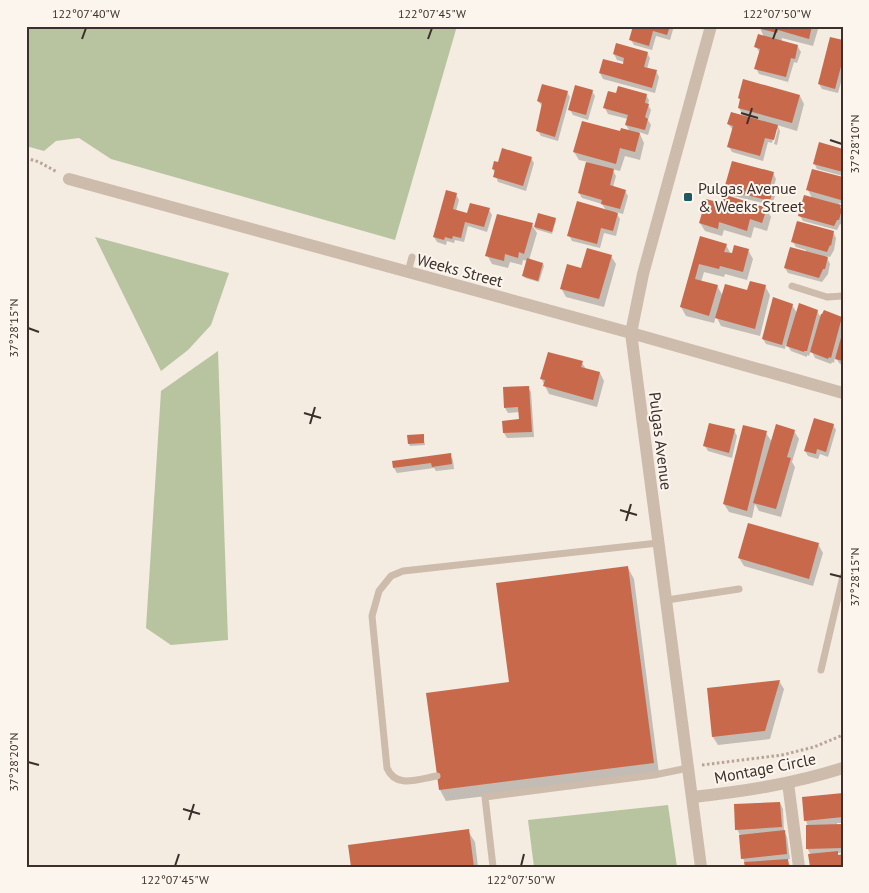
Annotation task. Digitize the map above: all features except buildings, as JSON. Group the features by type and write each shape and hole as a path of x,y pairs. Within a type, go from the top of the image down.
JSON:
{"street":[{"name":"Pulgas Avenue","path":"701,867 631,333 643,274 711,26"},
{"name":"Weeks Street","path":"69,179 843,393"},
{"name":"Montage Circle","path":"693,797 757,789 788,783 843,768"},
{"path":"788,783 799,867"}],"lane":[{"path":"408,272 412,257"},
{"path":"792,286 827,297 843,296"},
{"path":"437,776 402,781 395,780 387,768 372,616 379,591 391,576 403,571 658,543"},
{"path":"821,670 843,576"},
{"path":"666,600 739,589"},
{"path":"493,867 485,798 654,775 688,768"}],"path":[{"path":"26,158 39,162 69,179"},
{"path":"688,768 711,763 782,755 814,747 843,735"}],"green space":[{"path":"26,26 457,26 395,240 111,159 79,138 56,141 44,151 26,146"},
{"path":"95,237 229,273 211,325 188,350 161,371"},
{"path":"218,351 228,640 171,645 146,628 161,391"},
{"path":"668,805 677,867 534,867 528,820"}],"place":[{"name":"Pulgas Avenue & Weeks Street","path":"688,197"}]}
